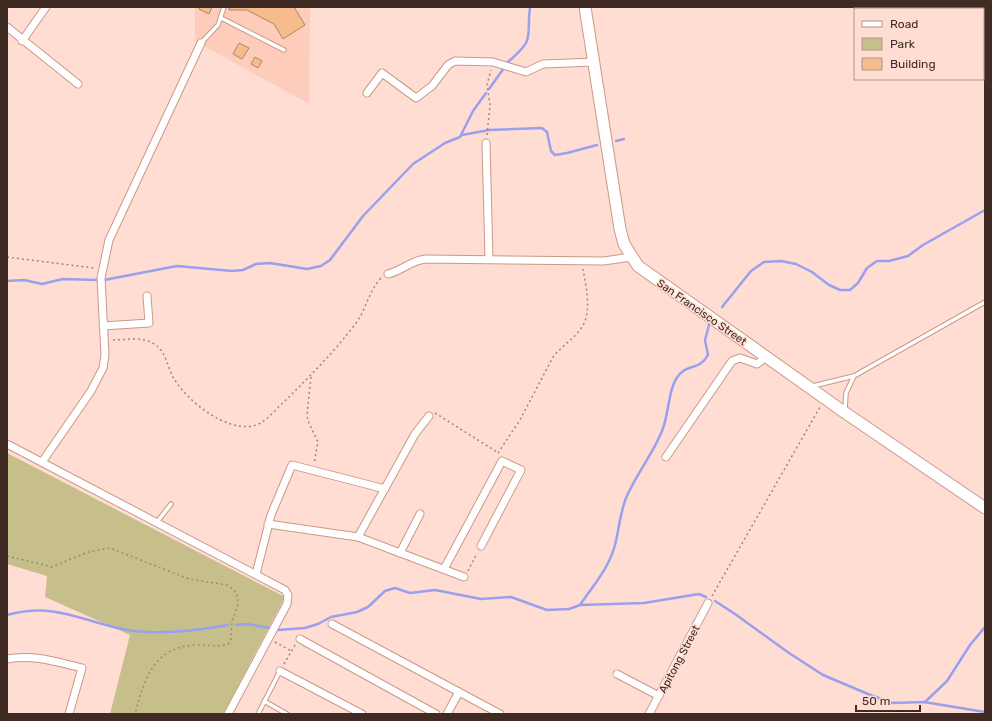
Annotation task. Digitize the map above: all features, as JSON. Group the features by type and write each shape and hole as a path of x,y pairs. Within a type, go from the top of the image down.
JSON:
{"main road":[{"name":"San Francisco Street","path":"585,7 615,205 624,244 638,266 650,276 844,412 985,508"}],"street":[{"path":"22,41 46,7"},
{"path":"7,27 22,41 78,84"},
{"path":"42,462 98,380 103,368 105,340 101,288 102,269 108,245 116,223 201,43"},
{"path":"368,93 382,73 416,98 432,86 448,65 461,60 493,62 526,72 543,64 594,62"},
{"path":"486,143 489,260"},
{"path":"388,274 419,259 581,261 615,260 631,257"},
{"path":"103,326 149,323 147,296"},
{"path":"666,457 732,361 740,358 757,364 766,357"},
{"path":"358,537 415,434 429,416"},
{"path":"7,444 280,586 288,595 287,604 228,714"},
{"path":"444,570 502,461 521,470 481,546"},
{"path":"256,574 268,524 292,464 385,488"},
{"path":"400,553 420,514"},
{"path":"268,524 358,537 464,577"},
{"name":"Apitong Street","path":"649,714 708,603"},
{"path":"332,624 500,714"},
{"path":"300,639 436,714"},
{"path":"7,659 32,657 82,668 69,714"},
{"path":"280,671 362,714"},
{"path":"617,674 659,696"},
{"path":"447,714 459,692"}],"lane":[{"path":"201,43 214,31 222,18 224,7"},
{"path":"222,18 284,50"},
{"path":"809,387 854,376 865,371 985,302"},
{"path":"844,412 846,392 854,376"},
{"path":"157,522 171,504"},
{"path":"258,714 280,671"},
{"path":"264,702 287,714"}],"path":[{"path":"486,143 490,105 487,85 493,62"},
{"path":"7,257 102,269"},
{"path":"429,416 434,412 438,413 498,452 520,420 553,357 560,348 575,335 583,324 588,298 581,261"},
{"path":"105,340 142,340 156,344 162,350 173,376 189,399 202,409 225,422 243,427 260,424 311,377 357,322 378,281 388,274"},
{"path":"311,377 308,421 318,442 318,450 313,470"},
{"path":"708,603 825,398"},
{"path":"464,577 481,546"},
{"path":"7,556 52,566 88,552 110,548 175,575 189,579 227,585 234,590 238,597 238,604 232,621 231,639 228,644 177,648 160,658 149,672 141,688 135,714"},
{"path":"268,639 291,651"},
{"path":"280,671 291,651 300,639"}],"shaded area":[{"path":"195,7 310,7 309,104 195,41"}],"green space":[{"path":"7,453 285,597 223,714 110,714 130,635 45,597 47,576 7,564"}],"building":[{"path":"200,7 212,7 209,14 199,9"},
{"path":"229,7 294,7 305,25 283,39 274,24 247,10 229,10"},
{"path":"239,43 249,48 242,59 233,54"},
{"path":"255,57 262,61 258,68 251,64"}],"waterway":[{"path":"508,62 523,48 528,38 530,7"},
{"path":"489,89 504,68"},
{"path":"104,280 177,266 232,271 243,270 256,264 270,263 307,269 321,266 330,260 363,216 413,164 445,143 460,137 473,111 486,93"},
{"path":"462,135 489,130 542,128 547,132 551,151 555,155 597,145"},
{"path":"616,141 624,139"},
{"path":"722,307 751,271 764,262 781,261 796,264 812,272 829,285 840,290 850,290 858,283 867,268 877,261 889,261 908,256 923,245 985,210"},
{"path":"7,281 24,280 42,284 63,279 97,280"},
{"path":"580,605 609,561 615,545 622,509 626,498 662,431 673,384 684,370 701,364 708,355 705,340 709,325"},
{"path":"278,630 305,628 318,624 331,617 357,612 368,607 385,591 395,588 410,593 435,590 481,599 511,597 547,610 569,609 580,605 644,603 699,594 706,597"},
{"path":"715,601 823,675 868,694 892,703 924,702 985,712"},
{"path":"7,615 39,610 53,611 122,629 148,632 189,631 228,625"},
{"path":"236,625 247,624 270,628"},
{"path":"925,702 947,681 970,645 985,627"}]}
